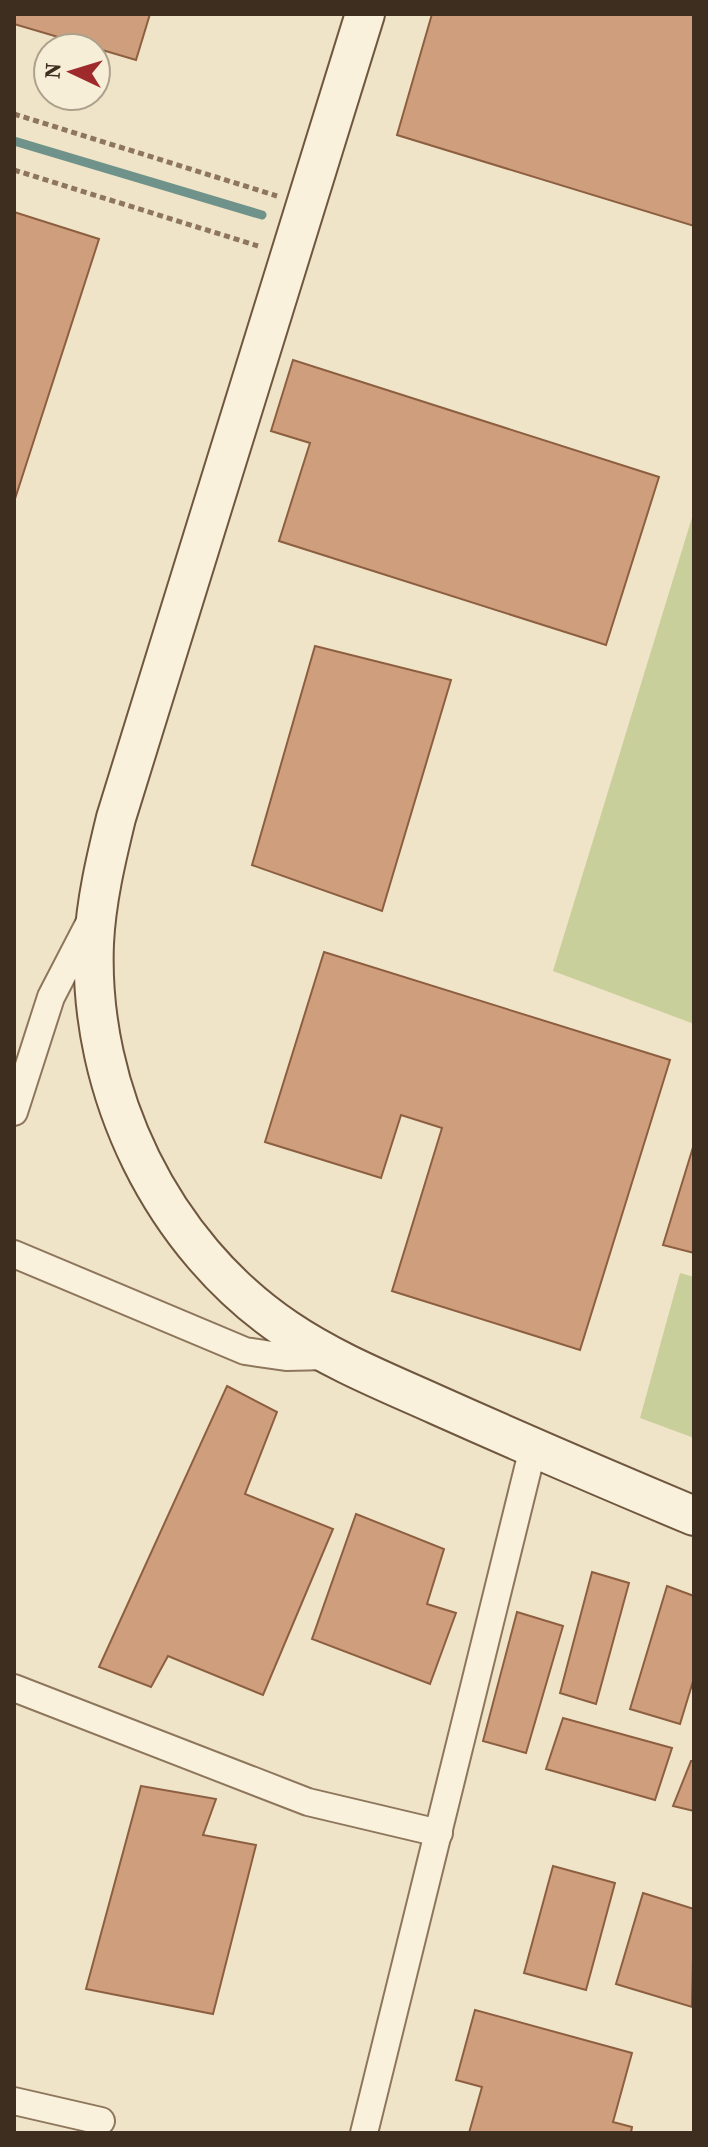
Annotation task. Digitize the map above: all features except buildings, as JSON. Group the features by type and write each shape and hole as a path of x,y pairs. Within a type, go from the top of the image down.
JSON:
{"street":[{"path":"365,14 116,818 97,908 94,975 99,1036 115,1097 146,1171 185,1232 228,1281 282,1327 329,1356 694,1516"},
{"path":"14,1112 51,997 97,908"},
{"path":"14,1254 245,1351 286,1357 329,1356"},
{"path":"364,2133 533,1448"},
{"path":"14,1688 308,1802 439,1833"},
{"path":"14,2101 101,2121"}],"path":[{"path":"14,114 306,205"},
{"path":"14,170 290,256"}],"green space":[{"path":"694,511 694,1024 553,971"},
{"path":"680,1273 694,1277 694,1438 640,1418"}],"waterway":[{"path":"14,141 262,215"}]}
